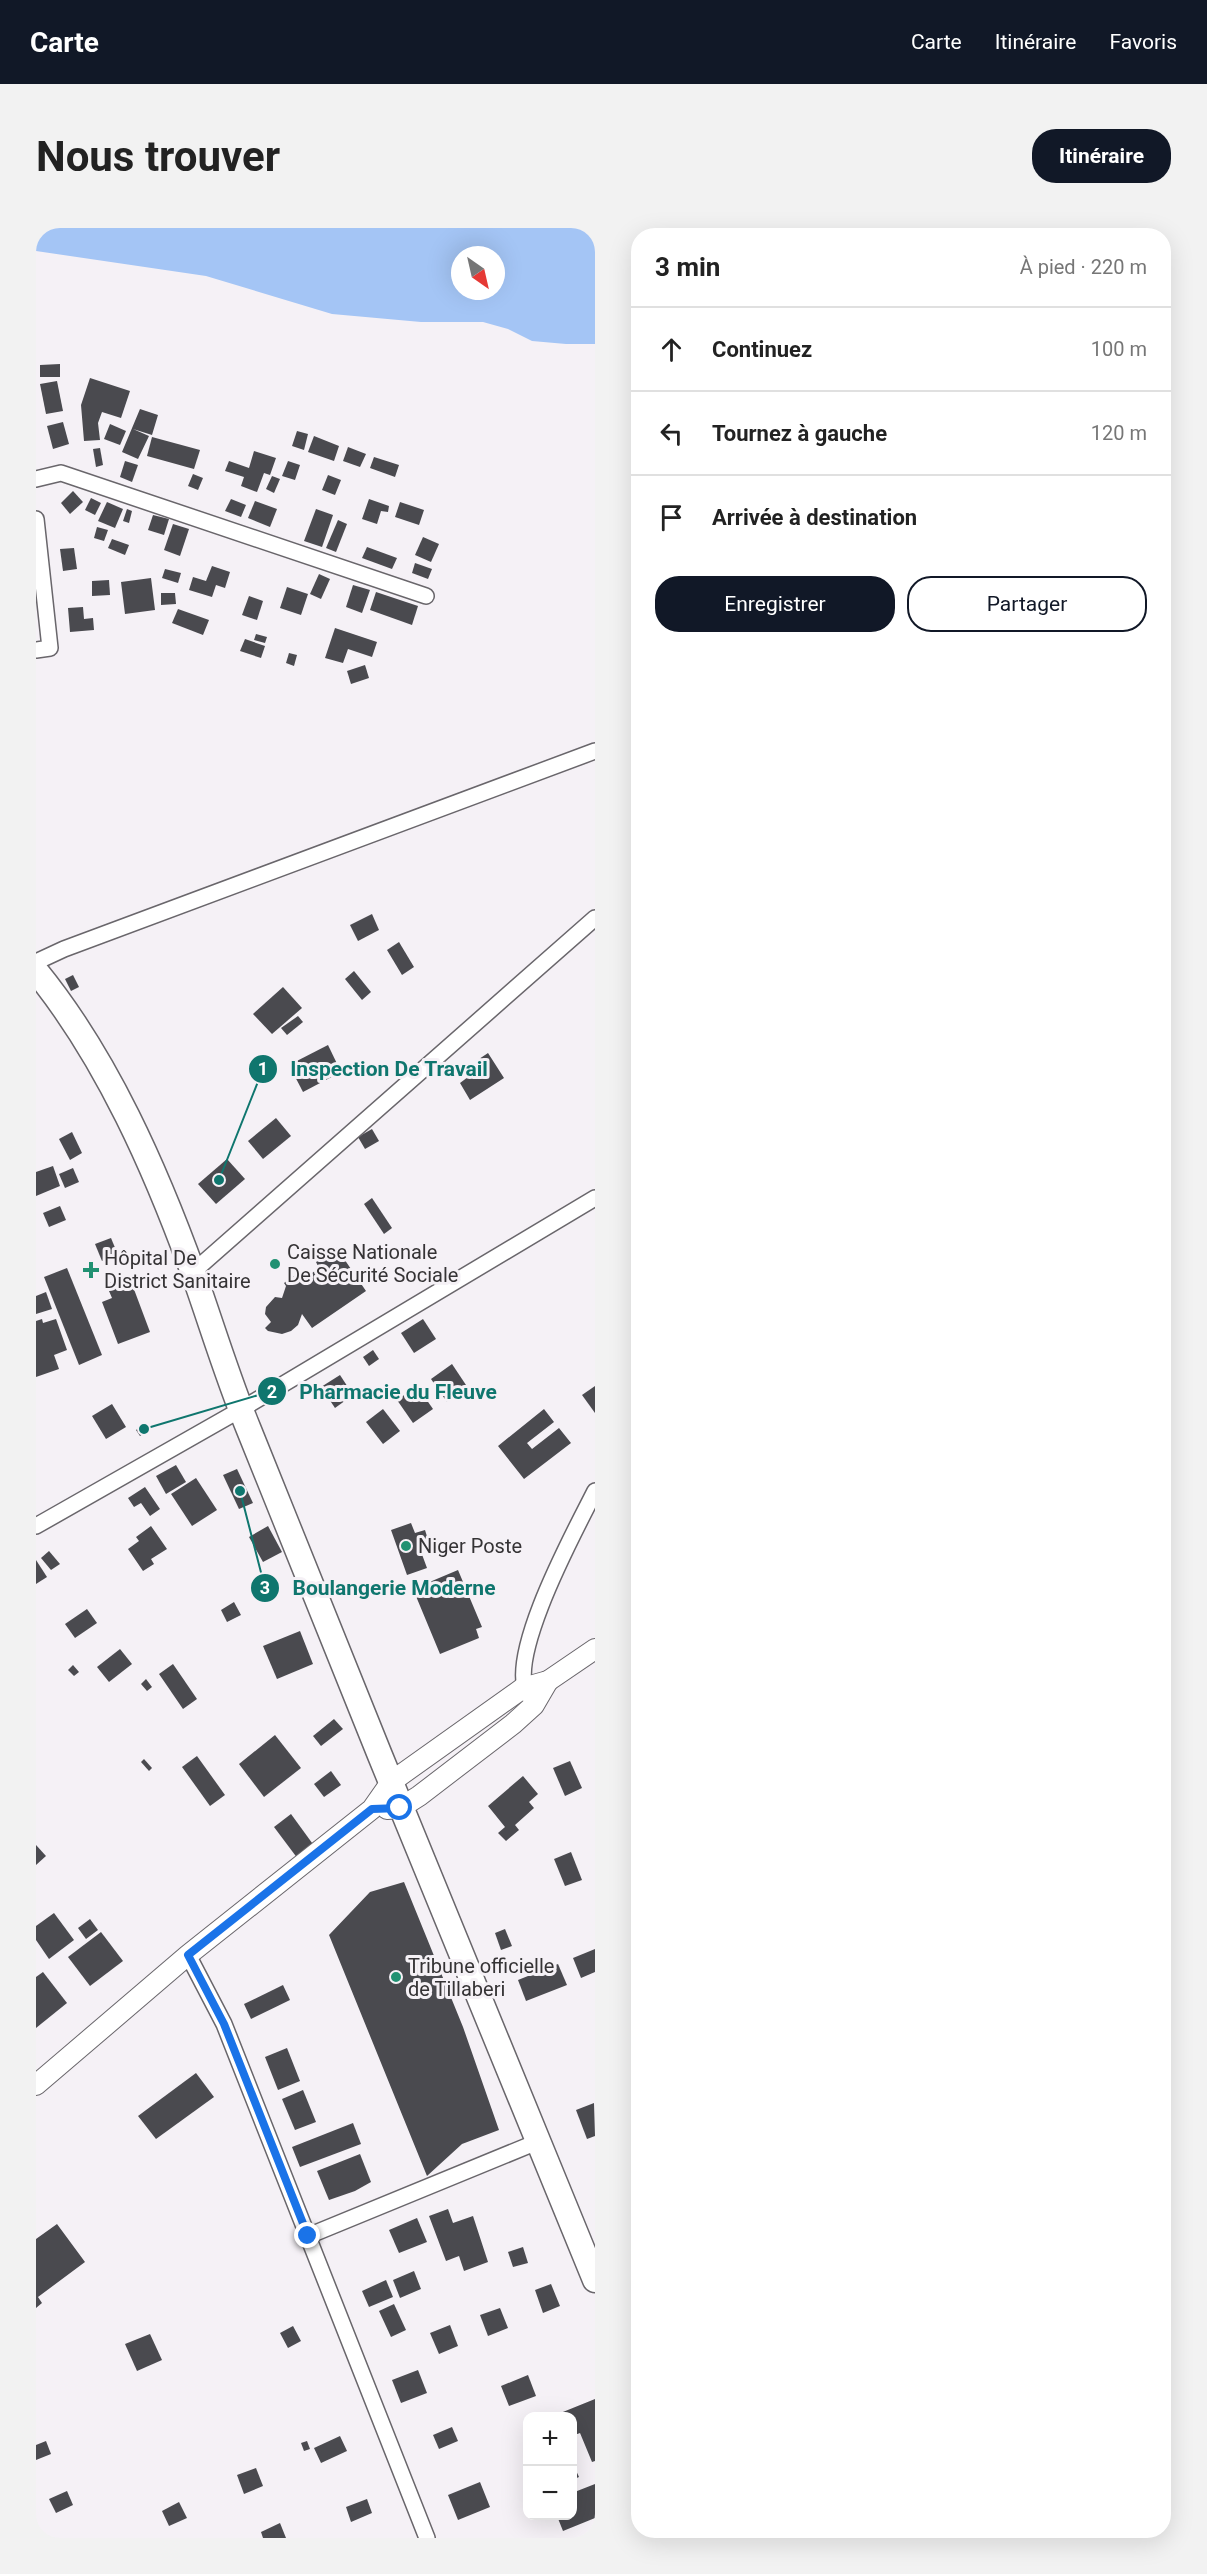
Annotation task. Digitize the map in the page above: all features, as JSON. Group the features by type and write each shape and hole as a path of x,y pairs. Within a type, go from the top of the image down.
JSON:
{"main road":[{"path":"36,971 77,1024 147,1158 193,1272 240,1410 400,1808 595,2280"}],"street":[{"path":"36,479 62,473 426,596"},
{"path":"36,519 50,648 36,650"},
{"path":"36,962 64,949 595,751"},
{"path":"193,1272 595,918"},
{"path":"36,1526 240,1410 595,1198"},
{"path":"534,1705 524,1688 522,1664 530,1634 567,1545 595,1491"},
{"path":"36,2085 188,1955 372,1809 391,1782 524,1688 548,1681 595,1649"},
{"path":"372,1809 400,1808 513,1724 534,1705 548,1681"},
{"path":"188,1955 224,2024 427,2538"},
{"path":"308,2236 537,2142"}],"water":[{"path":"36,228 595,228 595,344 532,341 508,329 483,322 421,322 332,314 206,276 36,251"}],"building":[{"path":"60,364 60,377 40,377 40,365"},
{"path":"90,378 130,391 121,418 102,412 98,423 100,440 84,441 81,405"},
{"path":"57,381 63,411 46,414 40,384"},
{"path":"140,409 158,415 152,435 133,429 149,436 138,459 122,452"},
{"path":"63,422 69,444 53,449 47,426"},
{"path":"110,424 126,431 120,445 104,439"},
{"path":"297,431 308,434 304,450 292,446"},
{"path":"314,436 339,446 334,461 308,452"},
{"path":"152,437 200,450 194,469 147,456"},
{"path":"348,447 366,454 360,467 343,461"},
{"path":"100,448 103,465 96,467 93,449"},
{"path":"254,451 276,458 270,475 264,473 257,492 241,486 244,477 225,471 229,461 249,468"},
{"path":"374,457 399,465 395,477 370,468"},
{"path":"125,461 138,465 132,482 120,477"},
{"path":"288,461 300,465 295,480 282,476"},
{"path":"193,474 203,478 198,490 188,486"},
{"path":"328,475 341,480 335,495 322,490"},
{"path":"272,476 280,479 274,493 266,489"},
{"path":"73,491 83,502 70,514 61,503"},
{"path":"91,498 101,503 95,515 85,510"},
{"path":"231,499 246,505 241,517 225,511"},
{"path":"369,499 389,506 388,512 381,511 377,524 362,519"},
{"path":"255,501 277,509 270,527 248,518"},
{"path":"107,502 123,509 115,528 98,521"},
{"path":"400,502 424,510 419,525 395,517"},
{"path":"127,509 132,511 129,523 123,521"},
{"path":"316,509 333,515 322,547 304,541"},
{"path":"153,515 169,519 164,535 148,530"},
{"path":"338,520 347,524 336,552 326,548"},
{"path":"173,524 189,529 180,556 164,550"},
{"path":"97,527 108,530 104,541 94,538"},
{"path":"423,537 439,544 431,562 415,555"},
{"path":"112,539 129,545 125,555 108,548"},
{"path":"367,547 397,558 392,569 362,558"},
{"path":"74,548 77,569 63,571 60,549"},
{"path":"415,563 432,569 428,579 412,573"},
{"path":"212,566 230,572 225,588 216,585 212,597 189,590 193,577 206,581"},
{"path":"165,569 181,573 178,583 162,578"},
{"path":"319,574 330,579 321,599 310,594"},
{"path":"151,578 155,610 125,614 121,582"},
{"path":"109,580 110,595 92,596 92,581"},
{"path":"353,585 370,590 362,613 346,607"},
{"path":"287,587 308,594 301,615 280,608"},
{"path":"376,592 418,606 412,625 370,610"},
{"path":"161,593 175,593 176,604 161,605"},
{"path":"249,596 263,601 257,620 242,615"},
{"path":"83,607 84,619 93,618 94,630 70,632 68,608"},
{"path":"178,609 209,620 203,635 172,623"},
{"path":"335,628 377,642 372,657 348,649 343,663 325,658"},
{"path":"256,634 267,637 265,643 254,640"},
{"path":"245,639 265,646 261,658 240,651"},
{"path":"289,653 297,655 294,666 286,663"},
{"path":"365,665 369,678 351,684 347,671"},
{"path":"372,914 379,930 358,941 350,925"},
{"path":"399,942 414,967 402,975 387,950"},
{"path":"354,971 371,992 362,1000 345,979"},
{"path":"73,975 79,987 71,991 65,979"},
{"path":"283,987 302,1008 272,1034 253,1014"},
{"path":"298,1016 303,1022 287,1035 281,1028"},
{"path":"328,1045 341,1072 303,1092 289,1065"},
{"path":"488,1053 504,1078 470,1100 460,1083 468,1077 466,1074 482,1064 479,1059"},
{"path":"276,1118 291,1136 263,1159 248,1141"},
{"path":"372,1129 379,1141 365,1149 358,1137"},
{"path":"72,1132 82,1153 70,1160 59,1139"},
{"path":"227,1159 245,1179 216,1204 198,1184"},
{"path":"53,1166 60,1186 36,1196 36,1172"},
{"path":"73,1168 79,1182 65,1188 59,1174"},
{"path":"372,1198 392,1228 384,1234 364,1204"},
{"path":"60,1206 66,1220 49,1227 43,1213"},
{"path":"111,1238 118,1255 102,1261 95,1244"},
{"path":"336,1247 366,1291 312,1328 302,1314 298,1325 291,1331 282,1334 268,1331 265,1328 271,1322 265,1314 266,1307 275,1297 282,1298 286,1286 284,1283 304,1269 308,1276 319,1268 316,1262"},
{"path":"67,1268 102,1355 79,1365 44,1277"},
{"path":"129,1276 150,1332 118,1344 102,1302 112,1298 106,1284"},
{"path":"46,1292 52,1309 36,1314 36,1296"},
{"path":"42,1319 43,1323 56,1319 67,1350 54,1355 59,1369 36,1377 36,1321"},
{"path":"423,1319 436,1339 414,1353 401,1333"},
{"path":"373,1350 379,1359 369,1366 363,1357"},
{"path":"452,1364 468,1388 447,1402 431,1379"},
{"path":"340,1375 353,1395 335,1408 321,1387"},
{"path":"417,1386 433,1409 413,1423 397,1400"},
{"path":"595,1386 595,1413 582,1395"},
{"path":"112,1404 126,1427 106,1439 92,1416"},
{"path":"383,1409 400,1431 383,1444 366,1422"},
{"path":"544,1409 554,1422 527,1443 532,1449 559,1428 571,1443 524,1479 498,1446"},
{"path":"145,1424 149,1430 140,1436 136,1430"},
{"path":"176,1465 186,1482 166,1494 156,1476"},
{"path":"237,1469 253,1503 239,1509 223,1475"},
{"path":"196,1478 217,1510 192,1526 171,1494"},
{"path":"145,1487 160,1509 150,1516 141,1503 134,1507 128,1498"},
{"path":"411,1523 415,1533 425,1530 430,1546 420,1549 427,1568 407,1575 391,1530"},
{"path":"151,1526 167,1549 151,1559 154,1564 143,1571 128,1549 139,1541 136,1537"},
{"path":"268,1526 282,1552 263,1562 249,1537"},
{"path":"49,1551 60,1564 51,1570 41,1558"},
{"path":"36,1560 47,1577 36,1584"},
{"path":"458,1570 482,1627 476,1629 479,1638 440,1654 413,1589"},
{"path":"234,1602 241,1615 227,1622 221,1610"},
{"path":"87,1609 97,1623 75,1638 65,1624"},
{"path":"300,1631 313,1664 277,1679 263,1646"},
{"path":"120,1649 132,1664 109,1682 97,1667"},
{"path":"173,1664 197,1699 183,1709 159,1674"},
{"path":"73,1665 79,1672 74,1676 68,1670"},
{"path":"146,1679 152,1687 147,1691 141,1684"},
{"path":"334,1719 343,1729 321,1746 313,1736"},
{"path":"275,1735 301,1768 264,1797 239,1764"},
{"path":"197,1756 225,1795 210,1806 182,1767"},
{"path":"144,1759 152,1768 149,1771 141,1762"},
{"path":"570,1761 582,1788 565,1796 553,1768"},
{"path":"331,1771 341,1785 324,1797 314,1784"},
{"path":"523,1776 538,1794 529,1802 534,1808 515,1825 519,1830 506,1841 498,1833 505,1827 488,1806"},
{"path":"291,1814 315,1847 298,1859 274,1827"},
{"path":"36,1845 46,1856 36,1865"},
{"path":"571,1852 582,1880 565,1886 554,1859"},
{"path":"404,1882 463,2027 499,2130 462,2144 427,2176 329,1935 370,1892"},
{"path":"54,1913 74,1940 49,1959 36,1940 36,1926"},
{"path":"90,1919 98,1930 86,1939 78,1928"},
{"path":"505,1929 512,1946 501,1950 495,1933"},
{"path":"101,1932 123,1961 90,1986 68,1957"},
{"path":"595,1949 595,1972 581,1978 573,1958"},
{"path":"558,1964 567,1985 526,2001 518,1980"},
{"path":"43,1972 67,2003 36,2028 36,1977"},
{"path":"283,1985 290,2000 251,2019 244,2004"},
{"path":"287,2048 300,2081 278,2090 265,2057"},
{"path":"196,2073 214,2097 156,2139 138,2116"},
{"path":"303,2090 316,2122 295,2130 282,2099"},
{"path":"594,2103 595,2136 587,2139 576,2110"},
{"path":"353,2123 361,2144 300,2167 292,2147"},
{"path":"360,2154 371,2182 355,2191 329,2200 317,2171"},
{"path":"448,2209 453,2223 473,2216 488,2262 464,2271 459,2256 446,2261 429,2216"},
{"path":"417,2218 427,2242 399,2253 389,2230"},
{"path":"57,2224 85,2262 38,2297 42,2303 36,2308 36,2239"},
{"path":"523,2247 528,2263 513,2267 508,2252"},
{"path":"414,2271 421,2289 400,2298 393,2280"},
{"path":"386,2280 393,2297 369,2307 362,2291"},
{"path":"551,2284 560,2306 543,2313 535,2290"},
{"path":"394,2304 406,2330 391,2337 379,2311"},
{"path":"500,2308 508,2328 488,2336 480,2315"},
{"path":"450,2325 458,2346 439,2354 430,2333"},
{"path":"293,2326 301,2341 288,2348 280,2333"},
{"path":"150,2334 162,2360 137,2371 125,2344"},
{"path":"418,2370 427,2393 401,2403 392,2380"},
{"path":"528,2375 536,2396 509,2406 501,2386"},
{"path":"595,2399 595,2461 592,2462 580,2433 577,2434 577,2412 563,2412"},
{"path":"452,2427 458,2441 439,2449 433,2435"},
{"path":"340,2436 347,2451 321,2463 314,2448"},
{"path":"46,2441 51,2454 36,2460 36,2445"},
{"path":"307,2441 310,2449 304,2451 301,2443"},
{"path":"256,2468 263,2486 244,2494 237,2475"},
{"path":"480,2482 490,2507 458,2520 448,2495"},
{"path":"595,2484 595,2518 563,2531 559,2520 577,2520 577,2491"},
{"path":"67,2491 73,2505 56,2513 49,2499"},
{"path":"367,2499 372,2513 351,2522 346,2507"},
{"path":"179,2502 187,2518 169,2526 162,2511"},
{"path":"280,2523 286,2538 263,2538 261,2532"}],"place":[{"name":"Inspection De Travail","path":"219,1180"},
{"name":"Caisse Nationale De Sécurité Sociale","path":"275,1264"},
{"name":"Hôpital De District Sanitaire","path":"91,1270"},
{"name":"Pharmacie du Fleuve","path":"144,1429"},
{"name":"Boulangerie Moderne","path":"240,1491"},
{"name":"Niger Poste","path":"406,1546"},
{"name":"Tribune officielle de Tillaberi","path":"396,1977"}],"route":[{"path":"308,2236 224,2024 188,1955 372,1809 400,1808"}]}
